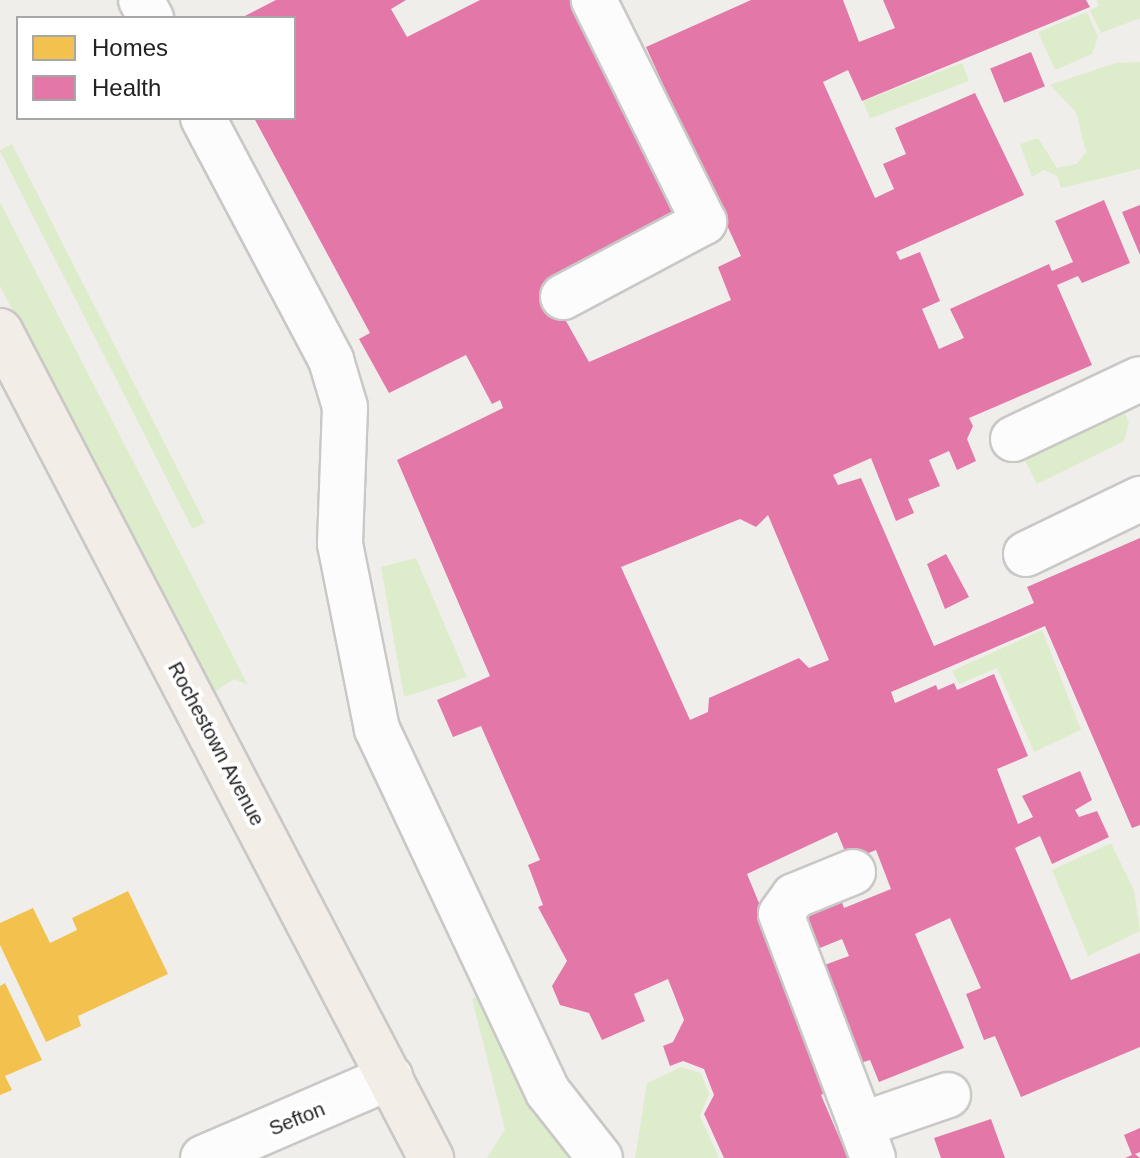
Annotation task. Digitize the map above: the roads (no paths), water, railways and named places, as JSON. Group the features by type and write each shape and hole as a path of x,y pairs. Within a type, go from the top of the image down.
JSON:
{"main road":[{"name":"Rochestown Avenue","path":"0,331 431,1158"}],"street":[{"path":"563,297 704,222 594,0"},
{"path":"205,120 233,155 331,360 345,407 340,544 364,681 377,729 439,853 548,1092 600,1158"},
{"path":"1013,439 1140,379"},
{"path":"1026,554 1140,499"},
{"path":"853,872 794,896 781,914 867,1141 948,1095"},
{"name":"Sefton","path":"203,1158 390,1077"}]}
